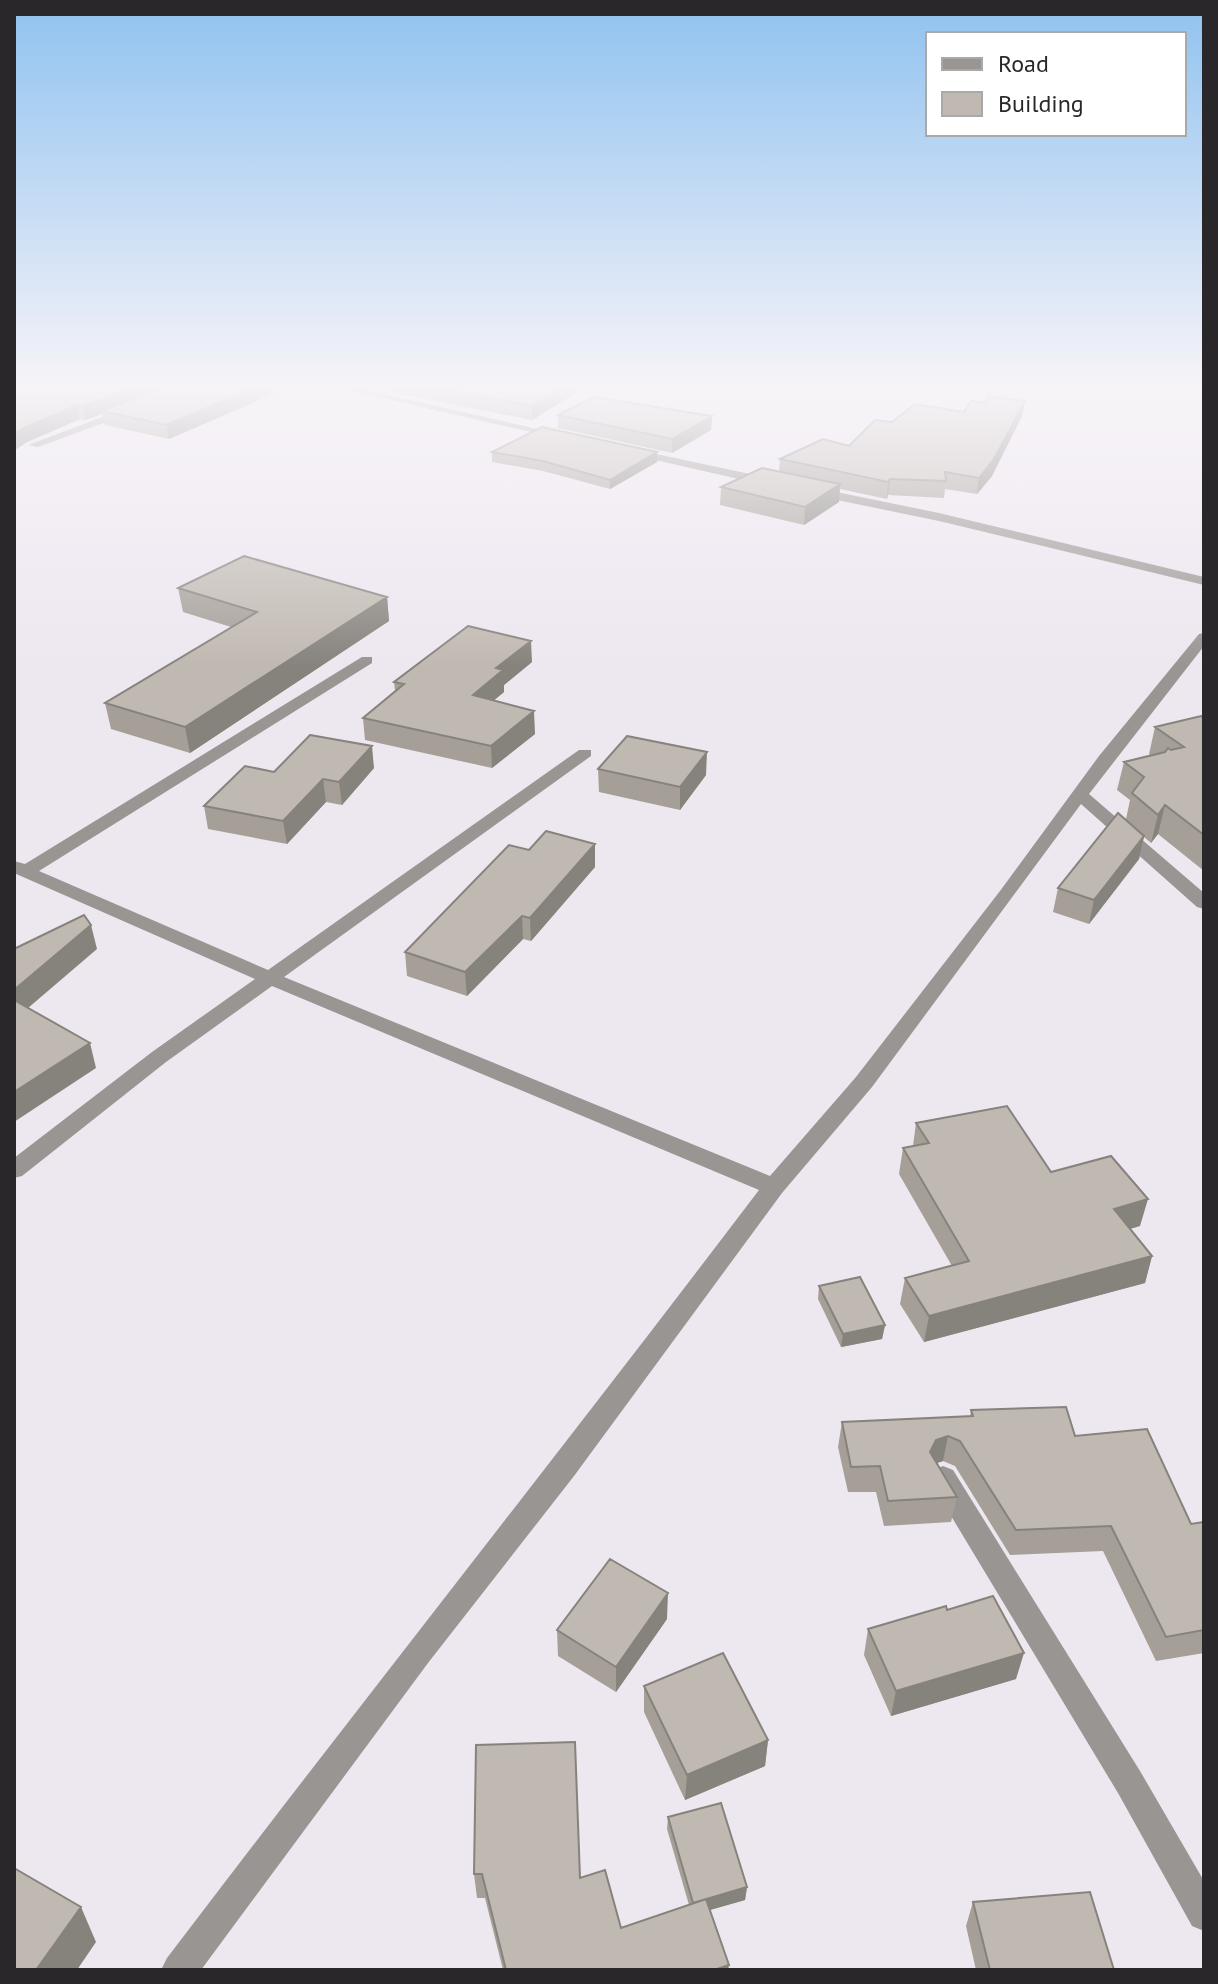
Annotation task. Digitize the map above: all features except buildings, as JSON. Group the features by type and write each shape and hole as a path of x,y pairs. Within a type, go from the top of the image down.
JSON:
{"street":[{"path":"772,482 783,484"},
{"path":"798,488 953,521 1204,581"},
{"path":"179,1970 417,1653 564,1468 774,1187 864,1082 1007,895 1079,794 1204,637"},
{"path":"20,869 367,660"},
{"path":"14,1170 159,1057 585,753"},
{"path":"1079,794 1204,903"},
{"path":"20,869 269,978 774,1187"},
{"path":"942,1476 1129,1782 1204,1914"}]}
